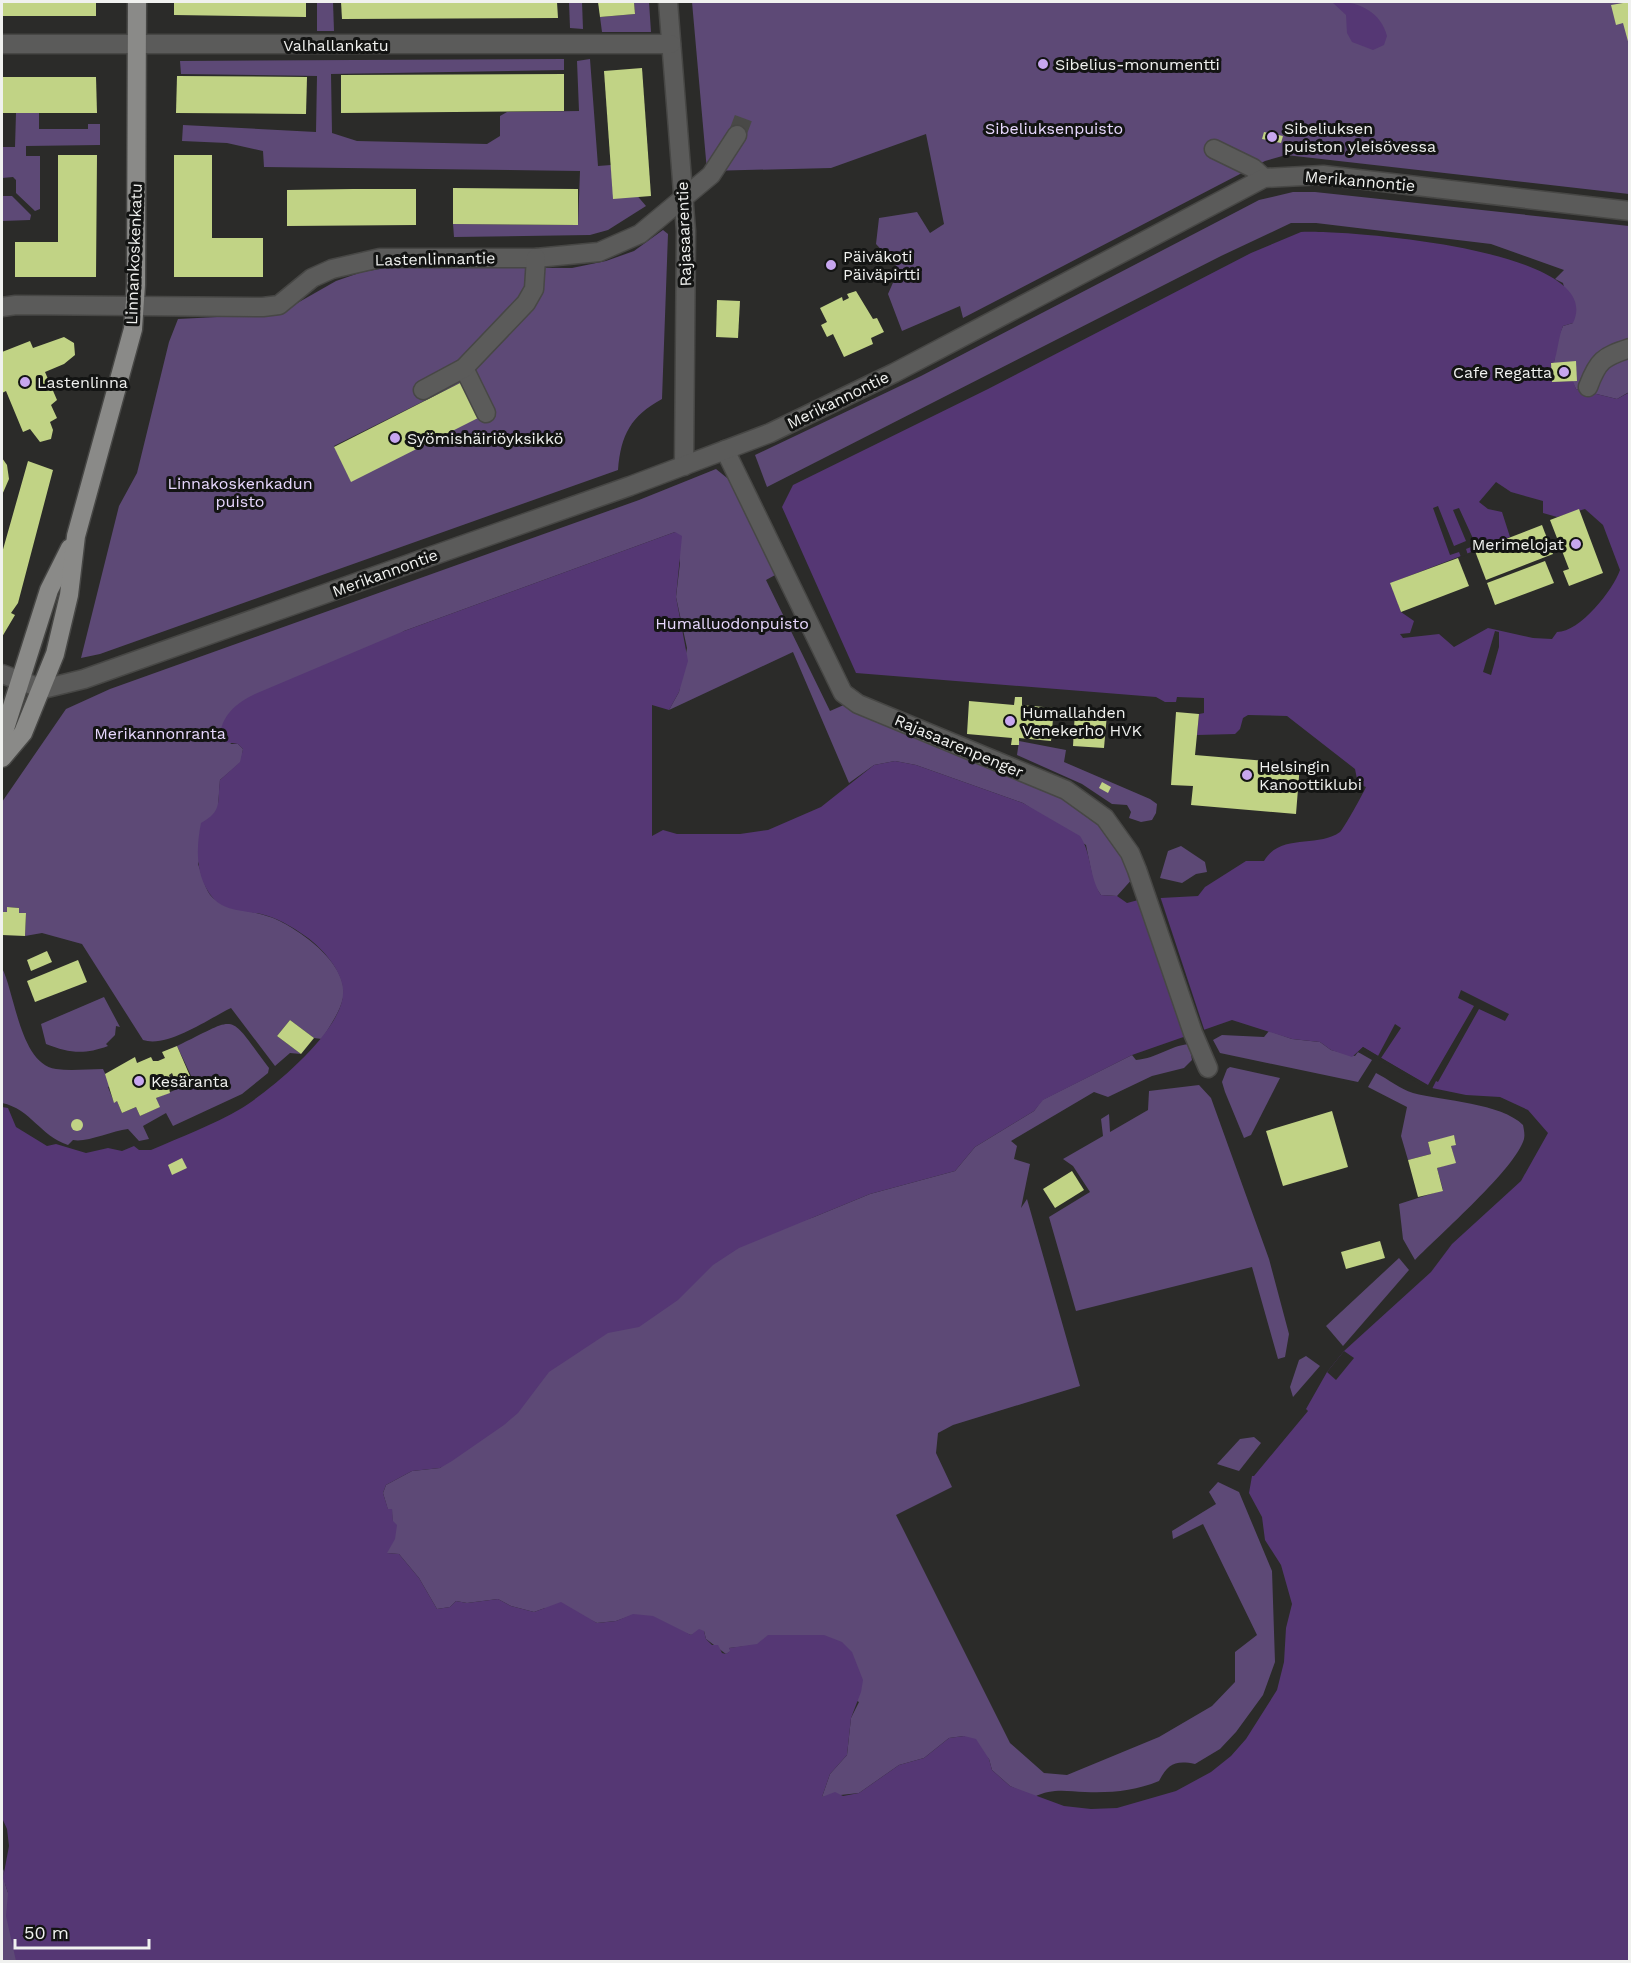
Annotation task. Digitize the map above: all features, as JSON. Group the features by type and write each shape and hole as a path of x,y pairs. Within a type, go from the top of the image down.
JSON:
{"main road":[{"name":"Linnankoskenkatu","path":"2,758 23,733 43,689 58,644 69,595 76,536 133,329 137,2"},
{"name":"Linnankoskenkatu","path":"2,738 49,590 76,536"}],"street":[{"name":"Rajasaarentie","path":"668,2 686,231 684,466"},
{"name":"Valhallankatu","path":"2,44 671,44"},
{"name":"Lastenlinnantie","path":"2,307 16,305 135,308 279,305 312,278 332,269 380,258 536,258 583,255 620,244 640,234 711,175 737,135"},
{"path":"1214,149 1253,168 1264,178"},
{"name":"Merikannontie","path":"43,689 84,679 194,642 770,433 894,373 1264,178 1323,175 1629,211"},
{"path":"423,390 464,368 526,303 536,280 536,258"},
{"path":"1588,387 1596,365 1609,355 1629,348"},
{"path":"464,368 486,413"},
{"name":"Rajasaarenpenger","path":"725,450 843,693 858,704 1066,790 1105,818 1114,828 1130,853 1143,883 1193,1033 1208,1068"},
{"path":"2,674 21,683 43,689"}],"green space":[{"path":"317,2 333,2 334,31 317,31"},
{"path":"569,2 582,2 583,29 570,28"},
{"path":"634,2 649,2 651,32 602,32 600,17 635,14"},
{"name":"Sibeliuksenpuisto","path":"692,2 1629,2 1629,194 1286,155 1265,161 963,318 960,306 902,331 888,294 899,269 876,244 879,218 917,212 930,233 944,224 926,134 831,168 707,171"},
{"path":"564,59 564,70 331,74 332,133 357,141 487,144 500,136 500,116 507,112 579,111 577,61 590,59 598,166 611,165 646,206 608,230 590,235 454,237 453,224 578,225 580,171 264,167 263,151 227,143 182,141 183,125 316,132 317,76 181,74 180,61"},
{"path":"16,113 39,113 39,129 88,129 88,124 100,124 100,145 26,146 26,156 40,156 40,209 35,211 16,193 16,180 13,177 2,178 2,147 15,147"},
{"path":"1293,192 1315,192 1629,226 1629,392 1617,399 1576,389 1572,381 1552,382 1551,363 1554,362 1557,340 1563,326 1573,323 1563,283 1555,279 1564,270 1491,244 1316,223 1291,223 1221,256 767,487 755,455 921,376 1259,200"},
{"path":"2,196 12,196 31,215 30,220 2,221"},
{"name":"Linnakoskenkadun puisto","path":"663,230 668,234 662,399 642,412 630,427 622,446 618,470 100,654 81,658 119,506 137,473 169,342 178,319 278,314 336,281 362,272 392,267 572,268 606,261 634,251","holes":["462,382 351,481 334,446"]},
{"path":"716,469 732,482 777,574 766,580 830,711 846,704 1065,798 1088,815 1105,833 1134,877 1117,896 1101,895 1094,885 1086,845 1023,803 916,765 895,761 874,765 849,783 793,652 669,710 679,692 687,648 676,597 680,563 675,532 404,631 230,744 238,744 243,749 241,762 220,780 218,807 198,864 206,887 213,898 226,906 263,914 294,929 319,948 339,973 343,985 342,1003 322,1039 314,1038 290,1020 277,1036 301,1054 290,1053 275,1066 231,1008 176,1036 164,1040 143,1040 82,944 42,933 25,936 26,913 19,913 19,908 7,907 7,912 2,912 2,802 66,709 110,689 639,500"},
{"path":"1019,741 1066,750 1064,762 1150,799 1157,804 1156,813 1152,820 1141,822 1129,818 1131,812 1127,805 1112,804 1082,784 1017,755"},
{"path":"1181,846 1205,862 1207,872 1196,874 1182,883 1160,878 1168,851"},
{"path":"2,968 20,1026 34,1055 44,1064 56,1069 103,1069 111,1086 108,1087 114,1102 117,1101 122,1113 136,1107 140,1116 159,1107 156,1098 194,1082 177,1046 222,1025 230,1024 238,1028 269,1068 268,1073 242,1094 173,1126 166,1113 143,1126 149,1139 139,1141 128,1129 85,1140 73,1140 68,1145 58,1141 21,1111 2,1103"},
{"path":"104,997 120,1027 116,1026 115,1035 106,1044 108,1046 77,1052 46,1044 41,1024"},
{"path":"1269,1031 1292,1039 1320,1042 1331,1050 1355,1056 1358,1052 1372,1060 1358,1082 1220,1053 1213,1040 1222,1035 1264,1037"},
{"path":"1189,1044 1192,1060 1184,1068 1152,1076 1108,1097 1094,1092 1011,1141 1017,1146 1014,1159 1030,1164 1021,1208 1027,1199 1080,1386 953,1425 938,1433 936,1453 952,1487 896,1515 1010,1743 1044,1773 1067,1775 1159,1737 1212,1706 1235,1682 1235,1652 1257,1635 1203,1524 1173,1539 1172,1531 1216,1504 1209,1492 1218,1482 1239,1492 1272,1571 1275,1662 1263,1695 1236,1732 1220,1749 1195,1764 1177,1763 1169,1767 1159,1781 1141,1787 1104,1792 1053,1791 1034,1797 1010,1786 992,1770 989,1759 964,1736 949,1738 924,1758 899,1765 859,1793 822,1797 830,1774 847,1755 851,1718 859,1702 757,1645 729,1648 731,1651 726,1654 706,1639 704,1631 691,1635 633,1615 616,1621 597,1623 582,1616 545,1608 534,1612 511,1606 498,1599 467,1603 456,1601 450,1607 437,1609 419,1578 399,1554 386,1553 394,1531 392,1509 388,1510 383,1493 386,1485 412,1471 440,1468 559,1360 721,1249 814,1217 870,1194 955,1171 975,1147 1034,1111 1042,1100 1132,1055 1136,1060 1144,1059"},
{"path":"1230,1067 1280,1078 1251,1135 1244,1138 1222,1082"},
{"path":"1376,1073 1413,1093 1486,1107 1501,1112 1523,1125 1524,1139 1507,1167 1476,1201 1415,1260 1403,1239 1399,1204 1443,1190 1437,1168 1455,1162 1451,1146 1456,1144 1454,1136 1428,1142 1431,1154 1408,1160 1401,1136 1407,1107 1368,1087"},
{"path":"1199,1085 1211,1098 1269,1259 1289,1334 1285,1357 1278,1359 1252,1267 1076,1311 1049,1217 1090,1192 1073,1166 1063,1159 1103,1136 1101,1119 1109,1114 1110,1132 1148,1110 1149,1091"},
{"path":"1399,1258 1409,1270 1343,1346 1326,1326"},
{"path":"1306,1356 1320,1366 1293,1397 1290,1387 1299,1360"},
{"path":"1254,1437 1261,1443 1239,1471 1217,1464 1240,1439"},
{"path":"4,1869 7,1891 13,1904 48,1961 2,1962 2,1873"}],"shaded area":[{"path":"1332,2 1358,5 1373,14 1384,27 1387,36 1384,45 1373,50 1352,42 1347,33 1346,15"},
{"path":"1301,232 1327,232 1415,240 1467,249 1514,261 1552,277 1573,298 1573,323 1563,326 1554,362 1551,363 1552,382 1573,381 1576,389 1617,399 1630,392 1629,1961 16,1961 6,1916 8,1893 3,1878 9,1846 7,1829 2,1818 2,1107 8,1108 16,1127 47,1146 56,1144 86,1153 108,1148 122,1151 134,1146 139,1150 151,1150 231,1114 270,1088 318,1042 331,1025 343,994 341,978 332,963 308,938 273,918 218,903 203,881 198,862 201,823 216,810 220,780 240,762 243,749 238,744 220,741 222,725 230,712 235,706 255,694 404,631 675,532 682,536 676,597 688,661 679,692 669,710 652,705 652,836 663,830 677,834 740,834 768,830 821,807 874,765 895,761 916,765 1023,803 1080,836 1087,850 1094,881 1101,895 1117,896 1127,903 1142,899 1198,896 1205,887 1246,861 1264,861 1271,852 1280,847 1331,837 1342,830 1366,787 1358,784 1355,769 1287,716 1248,715 1243,718 1240,729 1235,734 1197,735 1199,714 1204,713 1204,698 1177,697 1176,702 1165,702 1156,697 856,673 782,507 793,485 988,389 1251,253","holes":["1496,482 1511,492 1543,501 1543,513 1557,517 1585,509 1603,525 1620,570 1616,578 1603,598 1585,618 1576,625 1557,632 1552,639 1533,638 1488,628 1454,647 1439,634 1403,638 1400,634 1410,633 1414,621 1401,612 1391,583 1510,537 1502,512 1488,509 1479,502","1232,1020 1292,1039 1320,1042 1331,1050 1352,1057 1363,1047 1432,1088 1466,1095 1500,1097 1528,1110 1548,1133 1521,1181 1452,1244 1431,1272 1344,1351 1327,1372 1306,1409 1308,1411 1252,1476 1249,1493 1262,1517 1265,1540 1281,1565 1292,1604 1286,1628 1284,1662 1277,1690 1246,1739 1231,1756 1211,1772 1176,1791 1117,1808 1091,1809 1064,1806 1010,1786 992,1770 989,1759 976,1739 964,1736 949,1738 924,1758 899,1765 859,1793 843,1796 835,1792 822,1797 830,1774 847,1755 851,1718 863,1680 852,1652 842,1642 824,1635 768,1635 757,1644 729,1648 730,1651 726,1654 722,1653 718,1645 712,1645 706,1639 704,1631 699,1629 691,1635 653,1616 633,1614 616,1621 597,1623 561,1602 534,1612 511,1606 498,1599 467,1603 456,1601 450,1607 437,1609 419,1578 399,1554 387,1553 395,1539 397,1525 393,1521 392,1509 388,1509 383,1493 386,1485 412,1471 440,1468 452,1461 518,1413 549,1372 608,1333 639,1327 678,1300 713,1265 739,1248 870,1194 955,1171 975,1147 1034,1111 1043,1100 1132,1055"]}],"pier":[{"path":"1438,506 1454,546 1466,541 1453,510 1459,508 1476,545 1466,549 1468,555 1461,557 1459,552 1450,555 1433,508"},
{"path":"1495,631 1499,632 1499,647 1491,675 1483,672"},
{"path":"1160,896 1205,1032 1187,1038 1155,897"},
{"path":"1461,990 1509,1014 1505,1021 1479,1009 1431,1091 1363,1050 1358,1052 1363,1047 1378,1056 1395,1024 1401,1028 1381,1058 1428,1085 1474,1006 1458,998"},
{"path":"1344,1351 1354,1358 1336,1380 1327,1372"}],"building":[{"path":"2,2 96,2 96,16 2,16"},
{"path":"174,2 306,2 306,17 174,15"},
{"path":"341,2 557,2 558,18 342,19"},
{"path":"598,2 634,2 635,14 600,17"},
{"path":"1629,2 1629,45 1623,23 1616,25 1611,5"},
{"path":"642,68 651,196 613,199 604,71"},
{"path":"564,74 564,111 341,113 341,75"},
{"path":"177,76 307,77 306,114 176,113"},
{"path":"2,77 96,77 97,113 2,113"},
{"name":"Sibeliuksen puiston yleisövessa","path":"1264,132 1283,136 1281,143 1262,139"},
{"path":"58,155 97,155 96,277 15,277 15,242 58,242"},
{"path":"174,155 212,155 212,238 263,238 263,277 174,277"},
{"path":"453,188 578,189 578,225 453,224"},
{"path":"416,189 416,225 287,226 287,190"},
{"path":"856,291 873,319 877,318 884,332 871,338 873,344 844,357 833,334 827,337 821,325 827,322 820,308 842,297 843,301 849,298 847,294"},
{"path":"717,300 740,301 738,338 716,337"},
{"name":"Lastenlinna","path":"64,337 74,343 75,355 64,364 45,372 57,400 51,405 57,418 50,422 53,430 51,439 40,442 30,429 23,432 6,391 2,393 2,352 30,341 33,348"},
{"name":"Cafe Regatta","path":"1576,361 1577,381 1552,382 1551,363"},
{"name":"Syömishäiriöyksikkö","path":"462,382 480,417 351,482 334,447"},
{"path":"2,458 7,465 9,479 2,495"},
{"path":"28,461 53,470 18,603 11,613 15,615 2,637 2,553"},
{"name":"Merimelojat","path":"1579,509 1603,573 1569,586 1563,571 1569,569 1550,520"},
{"path":"1542,525 1553,554 1486,580 1475,551"},
{"path":"1458,558 1469,586 1401,612 1390,583"},
{"path":"1545,561 1554,583 1495,605 1487,583"},
{"name":"Humallahden Venekerho HVK","path":"1015,697 1022,697 1022,705 1054,708 1051,741 1019,738 1019,745 1011,745 1012,738 967,734 969,701 1014,705"},
{"path":"1075,711 1107,714 1104,748 1073,746"},
{"name":"Helsingin Kanoottiklubi","path":"1176,712 1199,714 1195,755 1300,764 1296,814 1191,805 1193,786 1171,785"},
{"path":"1102,782 1111,787 1108,793 1099,788"},
{"path":"7,907 19,908 19,913 26,913 25,936 2,935 2,912 7,912"},
{"path":"47,951 52,962 31,971 27,960"},
{"path":"78,960 87,982 35,1002 27,981"},
{"path":"290,1020 314,1038 301,1054 277,1036"},
{"name":"Kesäranta","path":"177,1046 190,1076 176,1083 172,1073 169,1075 170,1093 156,1098 160,1107 140,1116 136,1107 122,1113 117,1101 114,1103 105,1074 135,1057 137,1063 151,1057 153,1061 158,1061 165,1058 162,1052"},
{"path":"1332,1111 1348,1167 1283,1186 1266,1131"},
{"path":"79,1119 83,1125 79,1131 75,1131 71,1123"},
{"path":"1454,1135 1456,1145 1451,1146 1456,1163 1437,1168 1443,1191 1418,1197 1408,1160 1431,1154 1428,1142"},
{"path":"182,1158 187,1168 172,1175 168,1165"},
{"path":"1072,1171 1084,1190 1055,1208 1043,1189"},
{"path":"1380,1241 1385,1258 1346,1269 1341,1252"}],"tunnel":[{"path":"737,135 746,111"}],"place":[{"name":"Sibelius-monumentti","path":"1043,64"},
{"name":"Sibeliuksen puiston yleisövessa","path":"1272,137"},
{"name":"Päiväkoti Päiväpirtti","path":"831,265"},
{"name":"Cafe Regatta","path":"1564,372"},
{"name":"Lastenlinna","path":"25,382"},
{"name":"Syömishäiriöyksikkö","path":"395,438"},
{"name":"Merimelojat","path":"1576,544"},
{"name":"Humallahden Venekerho HVK","path":"1010,721"},
{"name":"Helsingin Kanoottiklubi","path":"1247,775"},
{"name":"Kesäranta","path":"139,1081"}],"park label":[{"name":"Humalluodonpuisto","path":"732,623"},
{"name":"Merikannonranta","path":"160,733"}]}
